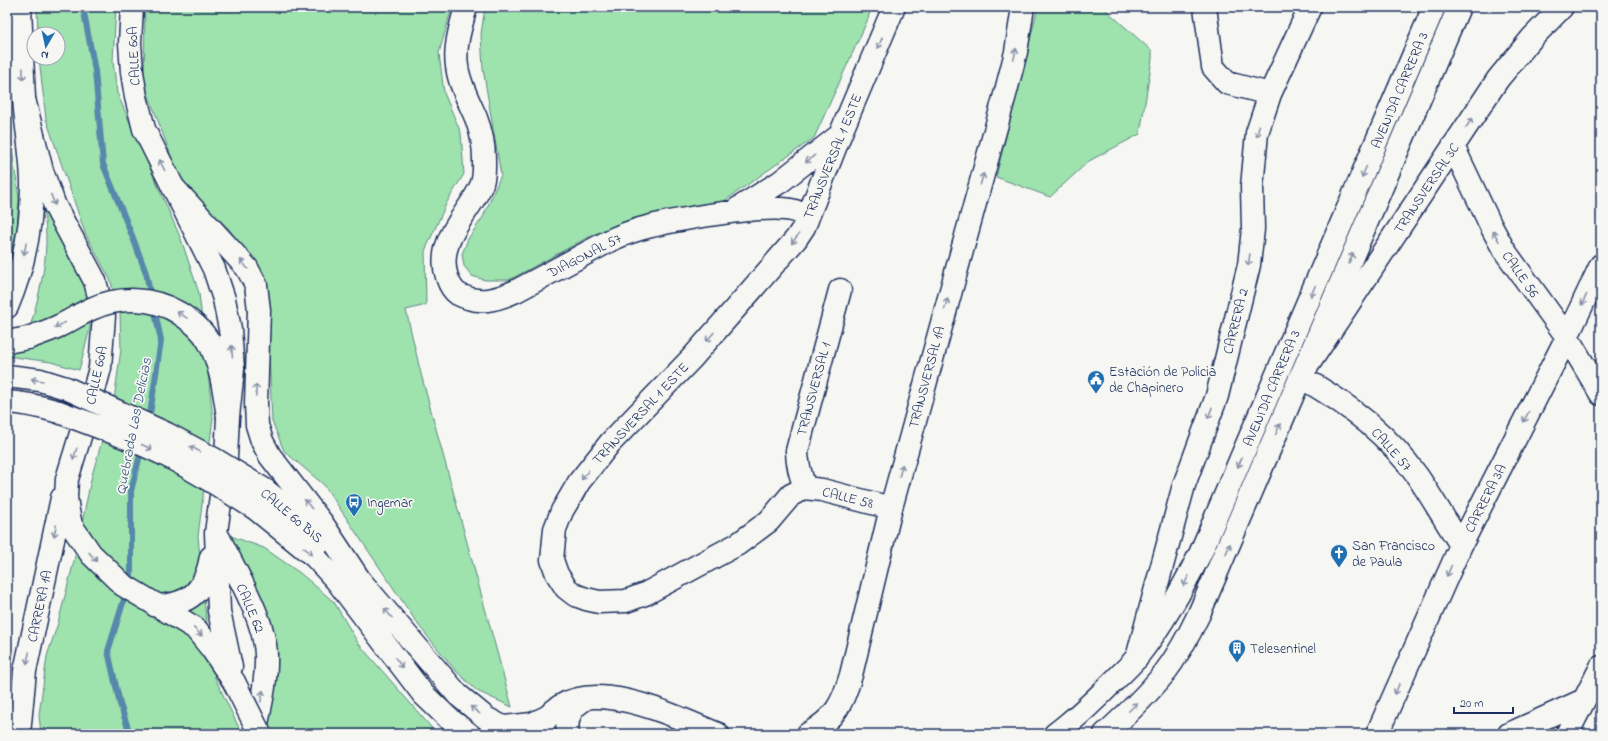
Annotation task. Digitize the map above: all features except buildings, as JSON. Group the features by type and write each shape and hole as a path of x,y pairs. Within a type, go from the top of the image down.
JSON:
{"street":[{"name":"CALLE 60A","path":"20,7 24,99 42,171 55,206 95,281 104,316 100,368 94,394 67,479 66,497 71,525 91,554 111,576 156,606 195,628 212,649 234,682 260,734"},
{"name":"CALLE 60A","path":"132,7 130,43 132,72 136,97 144,129 214,269 224,299 232,350 233,369 226,458 215,545 219,611 226,651 234,682"},
{"name":"DIAGONAL 57","path":"466,7 458,36 456,52 457,66 459,76 481,136 484,152 484,176 475,196 450,237 446,251 446,274 449,283 455,292 477,301 490,300 516,291 624,234 664,223 762,209 788,209 803,215 807,220"},
{"name":"TRANSVERSAL 1 ESTE","path":"805,488 791,496 769,521 738,544 645,594 626,601 599,602 586,600 575,595 566,588 556,574 552,560 555,529 562,511 579,482 597,458 692,358 796,239 807,220 840,135 894,7"},
{"name":"TRANSVERSAL 1A","path":"808,734 822,726 837,710 845,696 852,675 891,508 1016,52 1023,7"},
{"path":"1205,7 1213,67 1227,83 1270,94"},
{"name":"CARRERA 2","path":"1137,658 1184,486 1217,396 1249,265 1253,229 1252,187 1257,133 1270,94 1310,7"},
{"name":"AVENIDA CARRERA 3","path":"1055,734 1071,722 1103,693 1137,658 1171,608 1200,554 1434,7"},
{"name":"AVENIDA CARRERA 3","path":"1104,734 1146,694 1163,675 1188,637 1210,591 1459,7"},
{"name":"TRANSVERSAL 3C","path":"1300,377 1498,79 1532,38 1562,7"},
{"path":"7,307 20,270 30,219 32,184 24,99"},
{"name":"DIAGONAL 57","path":"728,213 753,200 780,182 840,135"},
{"name":"CALLE 56","path":"1453,146 1504,250 1567,337 1601,394"},
{"path":"173,187 247,268 256,285 259,310 256,404 257,425 262,441 270,456 322,523 361,582"},
{"name":"CARRERA 3A","path":"1377,734 1461,545 1567,337 1601,265"},
{"name":"TRANSVERSAL 1","path":"805,488 800,474 797,451 840,290"},
{"path":"17,340 59,326 92,308 113,302 147,300 174,310 190,320 204,333 219,366 223,382 228,418"},
{"name":"CALLE 60 BIS","path":"7,376 40,380 66,388 167,434 214,459 260,500 315,557 337,581 423,694 448,718 469,734"},
{"name":"CALLE 57","path":"1300,377 1350,407 1382,435 1418,476 1461,545"},
{"name":"CALLE 60 BIS","path":"7,402 42,407 112,432 166,456 211,481 260,500 311,529 342,560 458,695 480,714 513,730"},
{"name":"CARRERA 1A","path":"19,734 25,670 67,479"},
{"name":"CALLE 58","path":"805,488 822,490 891,508"},
{"path":"156,606 180,604 192,597 206,576 215,545"},
{"name":"CALLE 62","path":"215,545 255,611 265,642 266,654 264,683 255,734"},
{"path":"1567,734 1601,667"},
{"path":"513,730 518,727 532,724 549,716 568,703 590,697 610,697 630,701 663,711 718,734"},
{"path":"568,734 567,724 574,706 590,697"},
{"path":"1509,734 1584,700"},
{"path":"537,734 549,716"}],"green space":[{"path":"37,7 116,7 113,61 117,93 181,239 199,293 213,418 198,536 205,609 215,678 242,734 41,734 39,715 47,656 58,623 74,561 92,475 114,400 121,349 120,313 110,279 85,233 46,119 40,66 66,66 66,26 38,26"},
{"path":"145,7 452,7 439,53 444,93 461,133 464,174 447,202 425,251 426,305 406,310 421,374 512,707 477,691 455,670 419,626 324,485 284,451 272,421 266,290 253,261 229,229 181,183 144,83"},
{"path":"485,7 871,7 868,19 814,138 720,204 594,234 509,280 485,280 472,276 464,266 462,254 468,239 483,217 501,175 483,69 481,34"},
{"path":"1038,7 1105,7 1107,11 1152,51 1140,134 1089,161 1050,197 996,177"},
{"path":"7,114 19,198 17,228 7,272"},
{"path":"34,177 87,285 90,328 79,370 51,362 7,356 7,352 23,351 42,281 46,245 46,227 42,205"},
{"path":"228,535 264,548 300,573 334,602 358,643 437,734 270,734 266,727 273,678"}],"waterway":[{"name":"Quebrada Las Delicias","path":"83,7 95,71 103,164 146,273 151,297"},
{"name":"Quebrada Las Delicias","path":"149,421 161,340 154,308"},
{"name":"Quebrada Las Delicias","path":"130,734 120,704 108,651 131,577 131,491 142,447"}],"place":[{"name":"Estación de Policia de Chapinero","path":"1096,394"},
{"name":"Ingemar","path":"354,517"},
{"name":"San Francisco de Paula","path":"1339,568"},
{"name":"Telesentinel","path":"1237,663"}]}
